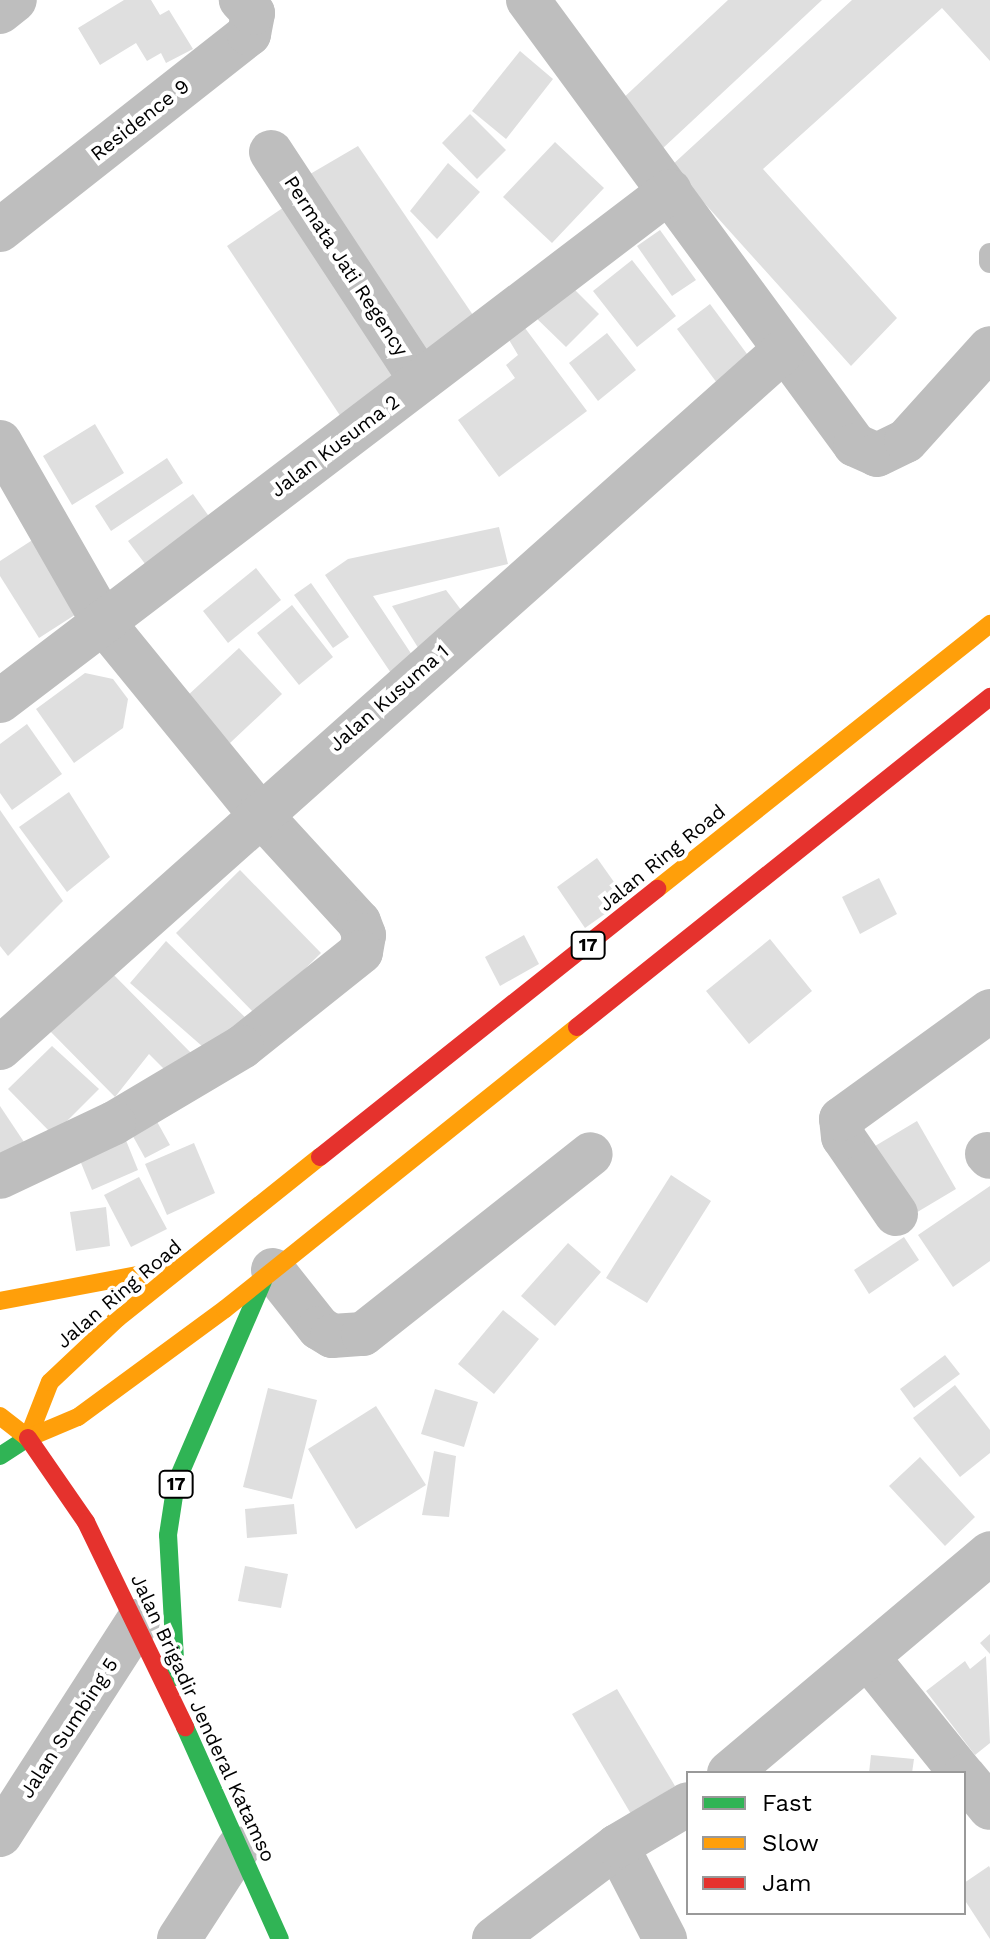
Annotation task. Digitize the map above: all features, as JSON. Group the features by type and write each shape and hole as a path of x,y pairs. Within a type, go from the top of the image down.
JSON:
{"main road":[{"name":"Jalan Ring Road","path":"28,1438 50,1382 118,1318 990,624"},
{"name":"17","path":"28,1438 78,1417 269,1274 990,697"},
{"path":"0,1301 186,1265"},
{"name":"17","path":"179,1707 168,1535 176,1483 269,1274"},
{"name":"Jalan Brigadir Jenderal Katamso","path":"0,1416 28,1438 86,1522 179,1707 280,1939"},
{"path":"0,1456 28,1438"}],"street":[{"path":"0,12 15,0"},
{"name":"Residence 9","path":"0,230 249,34 253,13 241,0"},
{"path":"528,0 670,191 782,352 855,445 877,455 906,441 990,348"},
{"name":"Permata Jati Regency","path":"271,152 421,380"},
{"name":"Jalan Kusuma 2","path":"0,701 670,191"},
{"name":"Jalan Kusuma 1","path":"0,1048 259,813 782,352"},
{"path":"0,442 103,622 259,813 359,922 364,935 361,952 242,1047 114,1123 0,1177"},
{"path":"896,1214 843,1137 841,1119 990,1011"},
{"path":"269,1274 319,1328 332,1336 363,1334 591,1154"},
{"path":"731,1771 869,1659 990,1553"},
{"name":"Jalan Sumbing 5","path":"0,1835 138,1621"},
{"path":"869,1659 960,1771"},
{"path":"966,1779 990,1808"},
{"path":"494,1939 617,1846 686,1805"},
{"path":"617,1846 665,1939"},
{"path":"179,1939 238,1848"}],"lane":[{"path":"990,254 990,262"}],"building":[{"path":"124,0 151,0 160,15 169,10 193,49 166,63 161,53 147,61 136,43 100,65 78,28"},
{"path":"728,0 822,0 662,149 619,102"},
{"path":"852,0 990,0 990,61 942,8 763,169 897,318 851,366 671,166"},
{"path":"520,51 553,79 506,139 472,111"},
{"path":"470,114 506,150 477,179 442,143"},
{"path":"555,142 604,188 552,243 503,197"},
{"path":"358,146 475,318 425,357 305,177"},
{"path":"448,163 480,192 437,239 410,211"},
{"path":"287,205 405,381 347,426 227,246"},
{"path":"660,230 696,280 672,296 637,246"},
{"path":"632,260 676,316 637,347 593,291"},
{"path":"562,277 599,314 566,347 529,311"},
{"path":"710,304 750,358 717,383 677,329"},
{"path":"522,324 587,411 499,477 458,420 515,378 506,365 518,355 506,335"},
{"path":"607,333 636,370 598,401 569,363"},
{"path":"95,424 124,473 72,505 43,456"},
{"path":"167,458 183,483 111,531 95,506"},
{"path":"193,494 218,529 154,576 128,541"},
{"path":"499,527 508,564 373,596 416,661 393,676 325,575 348,559"},
{"path":"34,539 81,611 39,638 0,576 0,561"},
{"path":"256,568 281,600 228,643 203,611"},
{"path":"311,583 349,637 333,648 294,595"},
{"path":"446,590 468,619 422,654 392,606"},
{"path":"292,605 333,657 299,685 257,633"},
{"path":"239,648 282,694 230,743 186,697"},
{"path":"85,673 113,679 128,699 123,728 74,763 36,709"},
{"path":"27,724 62,774 12,810 0,793 0,744"},
{"path":"69,792 110,857 67,892 19,827"},
{"path":"0,810 63,901 8,956 0,946"},
{"path":"597,858 626,899 585,928 557,887"},
{"path":"240,870 321,953 257,1016 176,933"},
{"path":"879,878 897,914 860,934 842,897"},
{"path":"524,935 539,964 500,986 485,957"},
{"path":"770,939 812,991 749,1044 706,991"},
{"path":"166,941 250,1022 219,1061 130,983"},
{"path":"106,967 196,1058 174,1079 149,1054 115,1097 46,1027"},
{"path":"52,1046 99,1089 53,1135 8,1089"},
{"path":"0,1106 26,1145 0,1163"},
{"path":"155,1118 170,1145 145,1158 130,1131"},
{"path":"917,1121 956,1189 904,1220 865,1152"},
{"path":"125,1138 138,1170 92,1190 79,1158"},
{"path":"194,1143 215,1193 167,1215 145,1164"},
{"path":"671,1175 711,1201 647,1303 606,1278"},
{"path":"139,1177 167,1229 131,1247 104,1195"},
{"path":"990,1186 990,1261 953,1287 918,1235"},
{"path":"106,1207 110,1246 76,1251 70,1212"},
{"path":"904,1237 919,1260 869,1294 854,1270"},
{"path":"568,1243 601,1272 555,1326 521,1296"},
{"path":"503,1310 539,1339 494,1394 458,1364"},
{"path":"945,1355 960,1374 914,1408 900,1389"},
{"path":"955,1385 990,1430 990,1453 960,1477 913,1418"},
{"path":"268,1388 317,1400 292,1499 243,1487"},
{"path":"435,1389 478,1402 464,1447 421,1434"},
{"path":"376,1406 426,1485 356,1529 308,1449"},
{"path":"434,1451 456,1456 449,1517 422,1515"},
{"path":"920,1457 975,1517 945,1546 889,1486"},
{"path":"294,1504 297,1534 247,1538 245,1509"},
{"path":"245,1566 288,1574 281,1608 238,1601"},
{"path":"990,1634 990,1654 980,1643"},
{"path":"986,1656 990,1743 975,1755 926,1691 965,1661 970,1669"},
{"path":"617,1689 675,1786 631,1814 572,1714"},
{"path":"871,1755 914,1759 912,1771 869,1771"},
{"path":"989,1866 990,1939 966,1902 966,1882"}],"traffic: fast":[{"path":"176,1677 168,1535 176,1483 263,1281"},
{"path":"0,1456 28,1438"},
{"path":"185,1727 280,1939"}],"traffic: slow":[{"path":"657,889 990,624"},
{"path":"28,1438 78,1417 225,1309 577,1027"},
{"path":"28,1438 50,1382 118,1318 320,1157"},
{"path":"0,1301 174,1268"},
{"path":"0,1416 28,1438"}],"traffic: jam":[{"path":"577,1027 990,697"},
{"path":"320,1157 657,889"},
{"path":"28,1438 86,1522 185,1727"}]}
